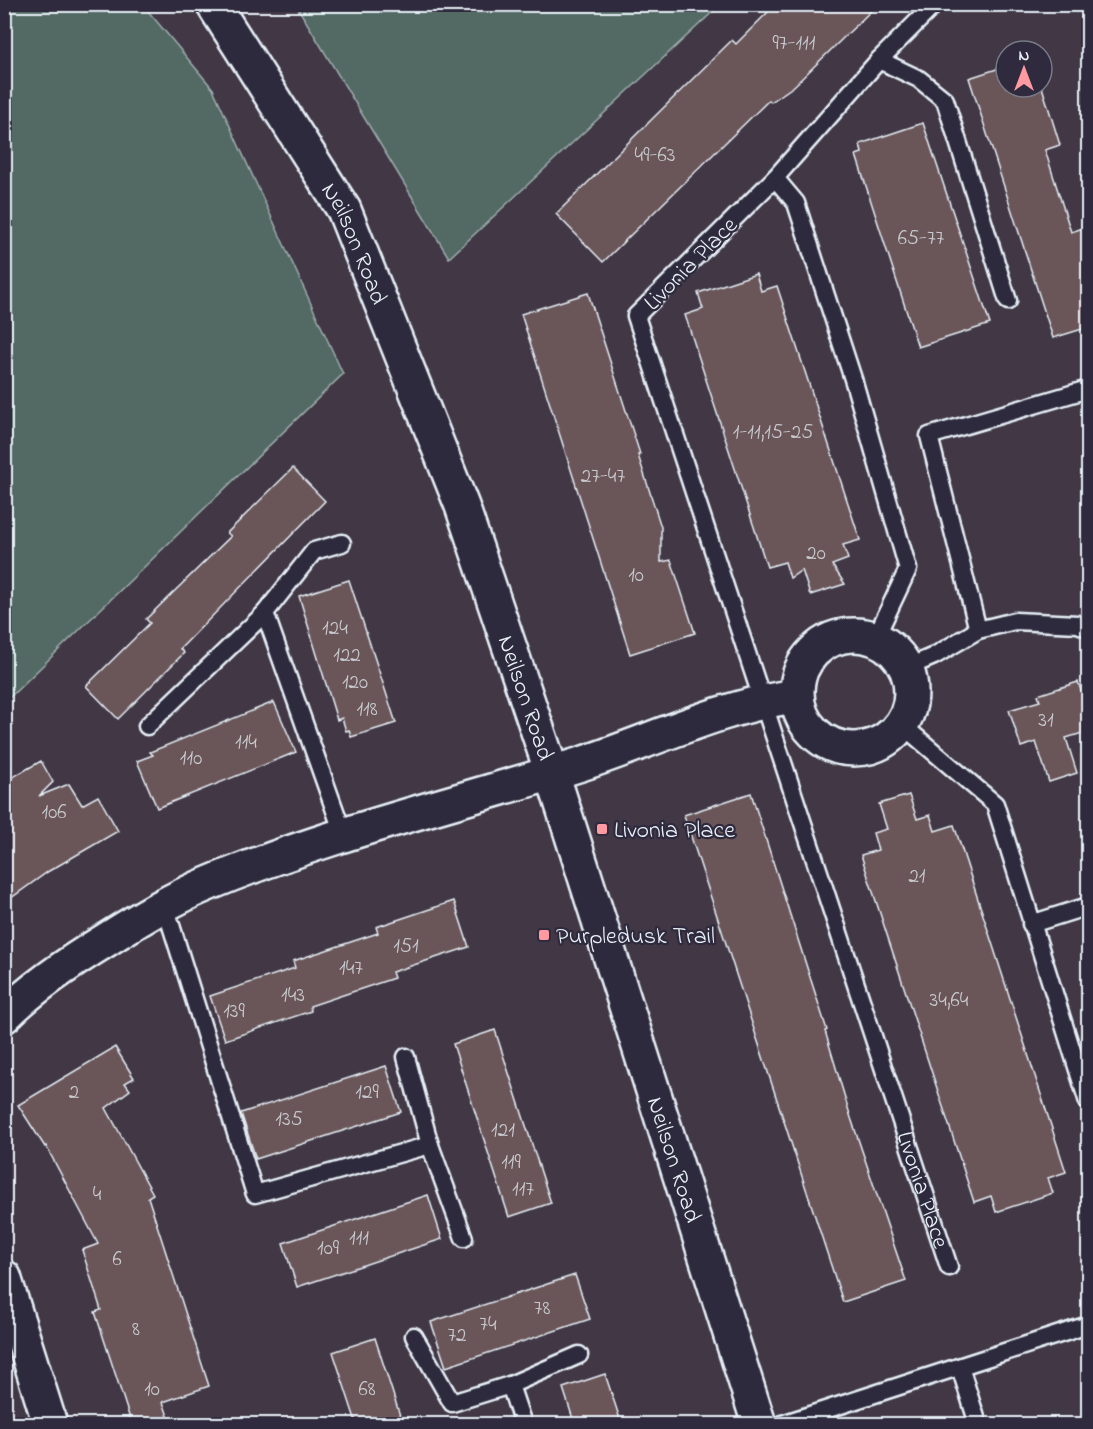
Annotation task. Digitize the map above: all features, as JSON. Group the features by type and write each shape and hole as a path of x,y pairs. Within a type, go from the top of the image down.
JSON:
{"main road":[{"name":"Neilson Road","path":"213,4 344,210 462,506 552,773 759,1425"},
{"path":"856,635 875,639 893,651 906,668 911,687 910,707 901,724 889,737 874,746 856,749 839,748 822,740 809,729 800,713 796,696 798,677 806,660 820,646 837,637 856,635"},
{"path":"4,1016 87,951 165,906 209,884 344,836 488,790 552,773 761,701 796,696"},
{"path":"4,1277 50,1425"}],"lane":[{"name":"Livonia Place","path":"935,4 879,60 775,178 636,316 949,1267"},
{"path":"879,60 919,79 945,100 1008,301"},
{"path":"775,178 795,203 854,382 908,569 875,639"},
{"path":"978,630 929,436 1089,389"},
{"path":"147,726 265,613 314,551 342,543"},
{"path":"265,613 344,836"},
{"path":"906,668 934,656 978,630 1015,621 1085,623"},
{"path":"901,724 995,804 1089,1102"},
{"path":"165,906 255,1194 430,1146"},
{"path":"1031,924 1089,906"},
{"path":"406,1057 430,1146 464,1238"},
{"path":"782,1425 1089,1325"},
{"path":"414,1336 452,1403 510,1385 579,1355"},
{"path":"960,1367 978,1425"},
{"path":"510,1385 523,1425"}],"green space":[{"path":"5,4 143,5 213,89 343,374 5,702"},
{"path":"296,5 720,5 449,258"}],"building":[{"path":"776,4 878,4 794,86 771,102 769,100 603,262 556,214 732,40 736,44"},
{"path":"994,70 994,99 1046,99 1060,145 1045,150 1071,232 1089,226 1089,327 1053,338 969,78"},
{"path":"923,123 990,324 918,347 856,155 862,153 860,144"},
{"path":"756,274 761,291 777,286 860,540 843,545 848,559 832,565 845,584 810,595 802,570 790,578 785,562 767,567 685,315 703,309 698,293"},
{"path":"588,293 661,527 661,562 671,560 695,633 630,654 521,314"},
{"path":"293,468 325,501 180,649 184,653 118,719 86,686 150,623 146,619 231,536 227,533"},
{"path":"349,580 396,723 351,737 349,730 346,731 342,718 337,720 299,596"},
{"path":"1078,682 1089,713 1089,731 1066,738 1077,773 1049,782 1036,742 1021,747 1009,710 1040,701 1038,695"},
{"path":"274,702 296,752 157,808 137,761 153,755 150,752"},
{"path":"41,761 53,782 39,796 69,784 82,805 98,796 118,831 49,871 4,903 4,782"},
{"path":"751,793 827,1030 825,1031 851,1118 906,1281 843,1302 684,815"},
{"path":"909,795 917,819 930,815 935,831 954,825 1066,1172 1048,1178 1053,1193 996,1212 991,1196 974,1202 861,855 878,850 873,833 887,829 879,804"},
{"path":"454,901 469,947 392,972 394,978 310,1006 311,1011 225,1040 210,996 295,968 293,961 378,933 376,927"},
{"path":"495,1030 551,1203 509,1217 453,1044"},
{"path":"115,1047 134,1078 125,1083 130,1090 106,1108 153,1194 148,1197 209,1386 163,1402 169,1419 153,1425 132,1425 95,1312 101,1310 82,1250 98,1244 46,1146 18,1105"},
{"path":"386,1066 401,1112 256,1159 241,1113"},
{"path":"428,1195 442,1239 297,1287 283,1243"},
{"path":"575,1275 590,1319 446,1367 431,1322"},
{"path":"375,1338 403,1425 357,1425 333,1352"},
{"path":"605,1374 622,1425 575,1425 563,1388"}],"place":[{"name":"Livonia Place","path":"602,829"},
{"name":"Purpledusk Trail","path":"544,935"}]}
